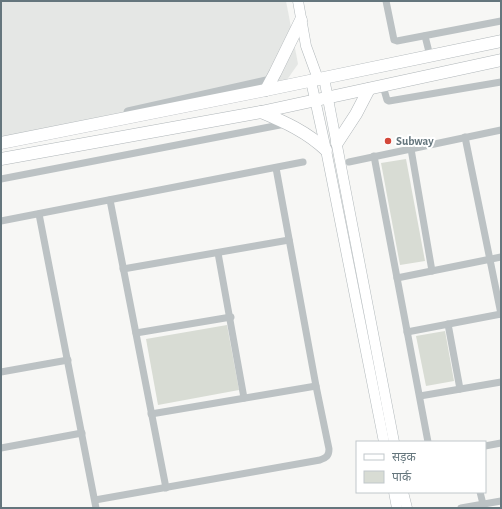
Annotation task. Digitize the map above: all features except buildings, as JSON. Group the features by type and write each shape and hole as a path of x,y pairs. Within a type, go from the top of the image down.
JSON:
{"main road":[{"path":"298,1 306,46 318,79 328,98 394,441"},
{"path":"268,85 301,20"},
{"path":"1,143 229,98 268,85 318,79 501,41"},
{"path":"1,159 261,112 501,60"},
{"path":"318,79 315,101 384,441"},
{"path":"337,143 356,114 369,89"},
{"path":"218,92 229,98"},
{"path":"261,112 287,123 307,134 326,150"},
{"path":"394,493 397,508"},
{"path":"404,493 406,508"}],"street":[{"path":"386,1 395,41 397,42 501,21"},
{"path":"425,36 430,56"},
{"path":"383,86 387,100 389,101 501,82"},
{"path":"1,138 70,125 218,92 268,85"},
{"path":"1,178 287,123"},
{"path":"349,162 501,130"},
{"path":"407,332 501,314 466,137"},
{"path":"411,149 432,271"},
{"path":"374,156 428,441"},
{"path":"1,221 303,162"},
{"path":"39,214 95,504 166,488 320,460 329,455 276,168"},
{"path":"110,200 166,488"},
{"path":"123,269 289,240"},
{"path":"218,252 244,398"},
{"path":"397,278 501,257"},
{"path":"136,333 230,317"},
{"path":"448,324 460,389"},
{"path":"1,372 68,360"},
{"path":"420,396 501,382"},
{"path":"152,414 316,386"},
{"path":"1,448 82,433"},
{"path":"486,446 501,443"},
{"path":"480,493 482,506"},
{"path":"460,508 482,506 501,501"}],"shaded area":[{"path":"1,1 286,1 298,64 284,84 1,137"}],"green space":[{"path":"406,159 425,261 400,265 381,163"},
{"path":"227,325 239,390 158,405 146,339"},
{"path":"445,331 454,381 426,386 416,336"}],"place":[{"name":"Subway","path":"388,141"}]}
